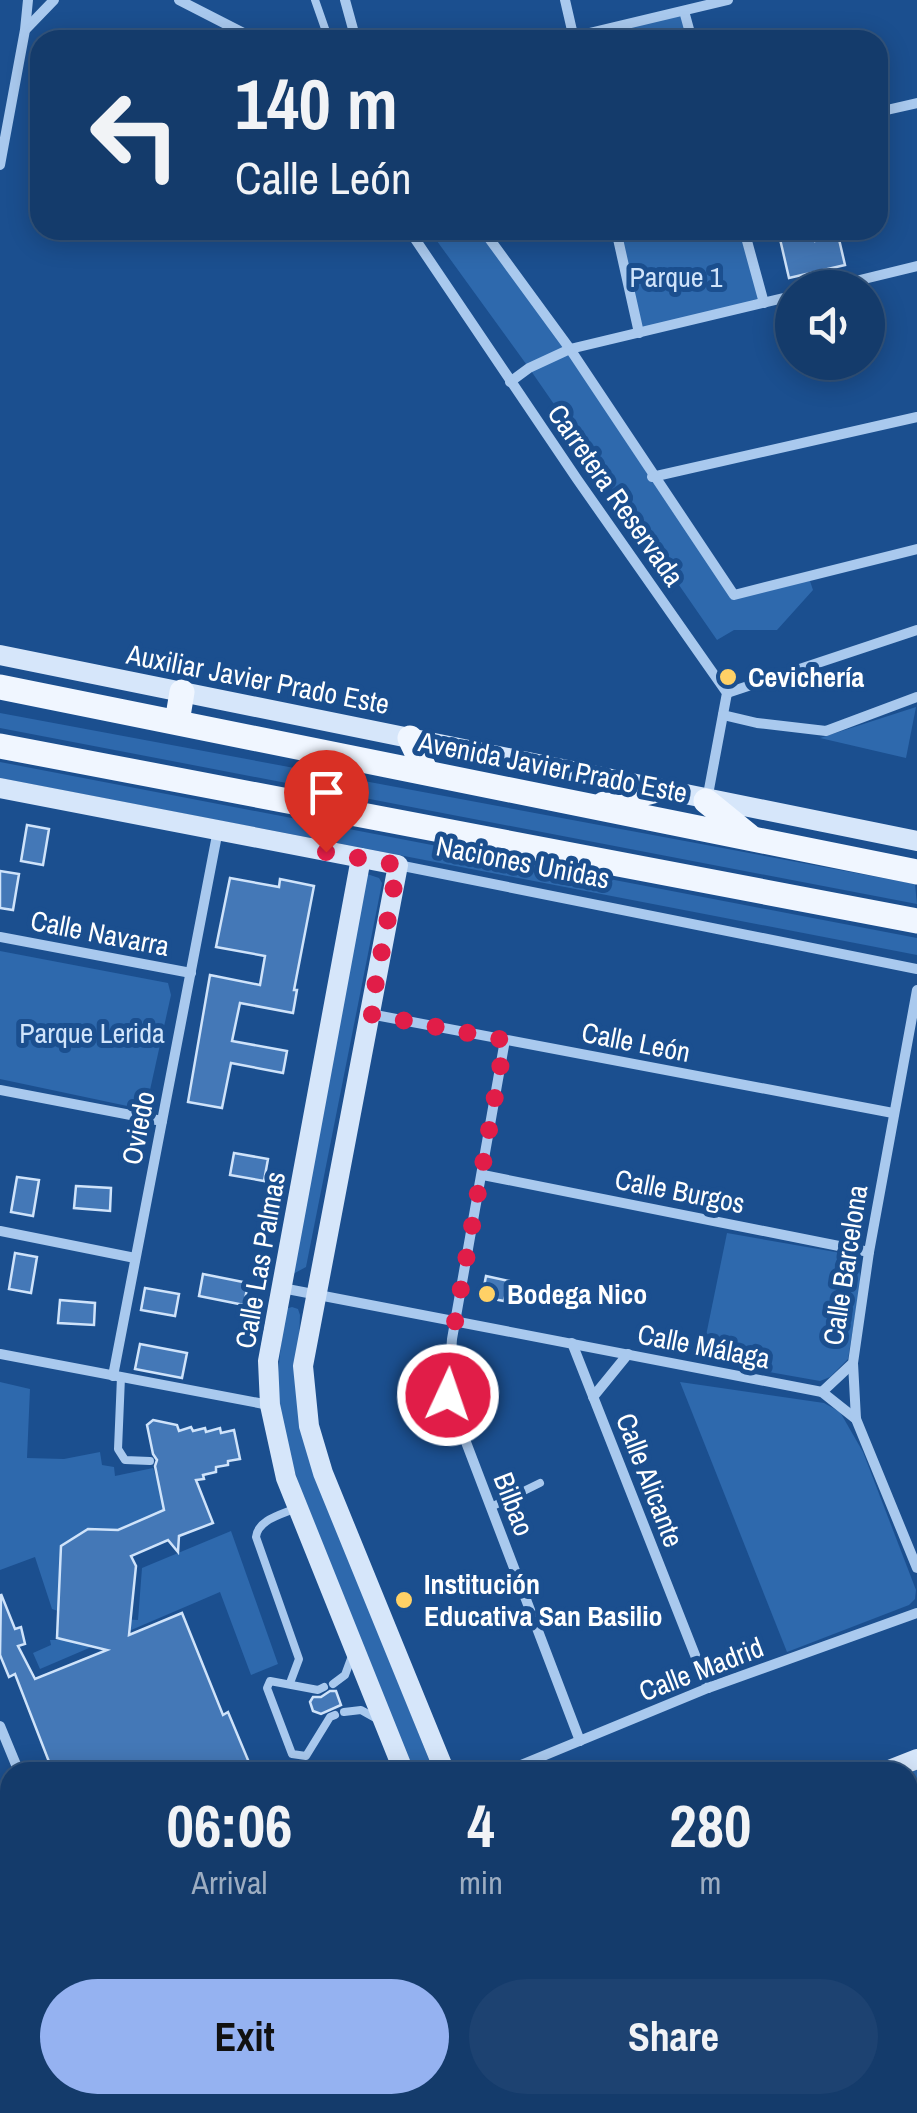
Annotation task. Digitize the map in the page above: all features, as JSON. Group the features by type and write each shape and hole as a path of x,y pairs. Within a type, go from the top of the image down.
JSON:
{"main road":[{"name":"Avenida Javier Prado Este","path":"0,687 917,872"},
{"path":"177,722 182,692"},
{"path":"410,738 426,772"},
{"path":"0,746 917,922"},
{"path":"596,806 657,790"},
{"path":"706,800 753,839"}],"street":[{"path":"0,165 28,0"},
{"path":"25,30 54,0"},
{"path":"179,0 237,30"},
{"path":"345,0 353,30"},
{"path":"566,0 572,30"},
{"path":"605,30 728,0"},
{"path":"684,10 689,30"},
{"path":"888,110 917,103"},
{"name":"Carretera Reservada","path":"416,240 727,692"},
{"path":"490,240 570,349 734,595 917,549"},
{"path":"618,240 639,332"},
{"path":"747,240 764,303"},
{"path":"885,274 917,266"},
{"path":"510,382 529,368 570,349 775,300"},
{"path":"652,476 917,417"},
{"path":"706,800 727,692 917,630"},
{"name":"Auxiliar Javier Prado Este","path":"0,655 917,841"},
{"path":"724,715 826,731 917,697"},
{"name":"Naciones Unidas","path":"0,788 917,969"},
{"name":"Oviedo","path":"117,1376 218,830"},
{"name":"Calle Las Palmas","path":"362,858 268,1361 270,1405 286,1478 400,1762"},
{"path":"398,865 303,1366 315,1450 441,1762"},
{"name":"Calle Navarra","path":"0,937 191,973"},
{"name":"Calle Barcelona","path":"822,1392 853,1363 869,1252 917,990"},
{"name":"Calle León","path":"370,1014 893,1114"},
{"name":"Bilbao","path":"505,1040 455,1321 448,1395 580,1741"},
{"path":"0,1090 162,1121"},
{"name":"Calle Burgos","path":"483,1175 869,1252"},
{"path":"0,1231 136,1258"},
{"name":"Calle Málaga","path":"282,1288 822,1392"},
{"name":"Calle Alicante","path":"572,1344 708,1688"},
{"path":"0,1354 270,1405"},
{"path":"594,1397 628,1354"},
{"path":"853,1363 856,1419 917,1568"},
{"path":"822,1392 856,1419"},
{"name":"Calle Madrid","path":"529,1762 708,1688 917,1613"},
{"path":"0,1726 15,1762"}],"lane":[{"path":"315,0 327,30"},
{"path":"0,92 14,94"},
{"path":"117,1376 118,1449 126,1460 150,1461"},
{"path":"491,1507 540,1483"},
{"path":"290,1683 299,1659 257,1530 298,1507"},
{"path":"354,1647 345,1675 328,1686 318,1690 270,1681 267,1688 292,1754 306,1756 330,1716 361,1710 383,1724"}],"green space":[{"path":"684,11 689,30 612,30"},
{"path":"436,240 490,240 735,593 808,575 813,590 777,630 734,630 717,640"},
{"name":"Parque 1","path":"618,240 747,240 764,303 639,333"},
{"path":"916,707 906,758 820,738"},
{"path":"0,713 915,884 917,904 0,728"},
{"path":"0,762 917,938 917,955 0,778"},
{"path":"367,874 382,883 306,1267 293,1274"},
{"name":"Parque Lerida","path":"0,951 168,983 171,995 148,1099 132,1107 0,1079"},
{"path":"727,1233 847,1254 859,1270 861,1279 848,1359 830,1377 820,1381 701,1360"},
{"path":"285,1309 298,1309 300,1315 298,1368 309,1460 430,1762 409,1762 311,1520 281,1430 277,1381"},
{"path":"0,1382 30,1389 27,1458 64,1459 100,1452 102,1465 114,1467 115,1476 153,1468 167,1509 117,1529 88,1529 61,1546 58,1611 52,1609 35,1557 0,1570"},
{"path":"680,1382 824,1403 840,1412 863,1452 916,1590 915,1599 909,1605 787,1652"},
{"path":"231,1531 278,1664 251,1675 220,1592 40,1669 33,1653 51,1645 50,1640 66,1640 119,1619 138,1620 142,1568"}],"building":[{"path":"780,240 839,240 845,265 823,270 787,270"},
{"path":"27,825 49,829 43,865 21,861"},
{"path":"0,871 19,874 13,910 0,908"},
{"path":"230,878 279,887 280,879 314,886 293,1013 240,1003 232,1041 287,1051 283,1073 231,1063 222,1108 188,1102 210,975 260,985 265,956 216,947"},
{"path":"234,1153 268,1159 264,1181 230,1175"},
{"path":"17,1177 39,1180 33,1216 11,1212"},
{"path":"76,1186 111,1188 110,1211 74,1208"},
{"path":"15,1253 37,1257 31,1293 9,1289"},
{"path":"203,1274 248,1283 244,1305 199,1296"},
{"path":"486,1276 509,1281 504,1301 482,1297"},
{"path":"145,1288 179,1294 175,1316 141,1310"},
{"path":"60,1300 95,1303 94,1325 58,1323"},
{"path":"140,1344 187,1353 182,1378 135,1369"},
{"path":"153,1420 177,1425 179,1431 191,1427 193,1431 205,1428 206,1432 234,1430 240,1459 228,1461 228,1465 216,1467 216,1472 196,1480 213,1523 179,1536 178,1552 168,1540 131,1556 136,1566 129,1635 182,1613 223,1715 228,1712 249,1762 49,1762 15,1674 9,1677 0,1655 1,1594 15,1629 21,1627 25,1644 18,1646 35,1679 107,1650 57,1638 61,1546 88,1529 118,1530 164,1510 147,1425"},
{"path":"336,1691 341,1705 321,1714 313,1711 313,1697"}],"place":[{"name":"Cevichería","path":"728,677"},
{"name":"Bodega Nico","path":"487,1294"},
{"name":"Institución Educativa San Basilio","path":"404,1600"}],"route":[{"path":"326,852 398,865 370,1014 505,1040 458,1300 448,1364 448,1395"}]}
